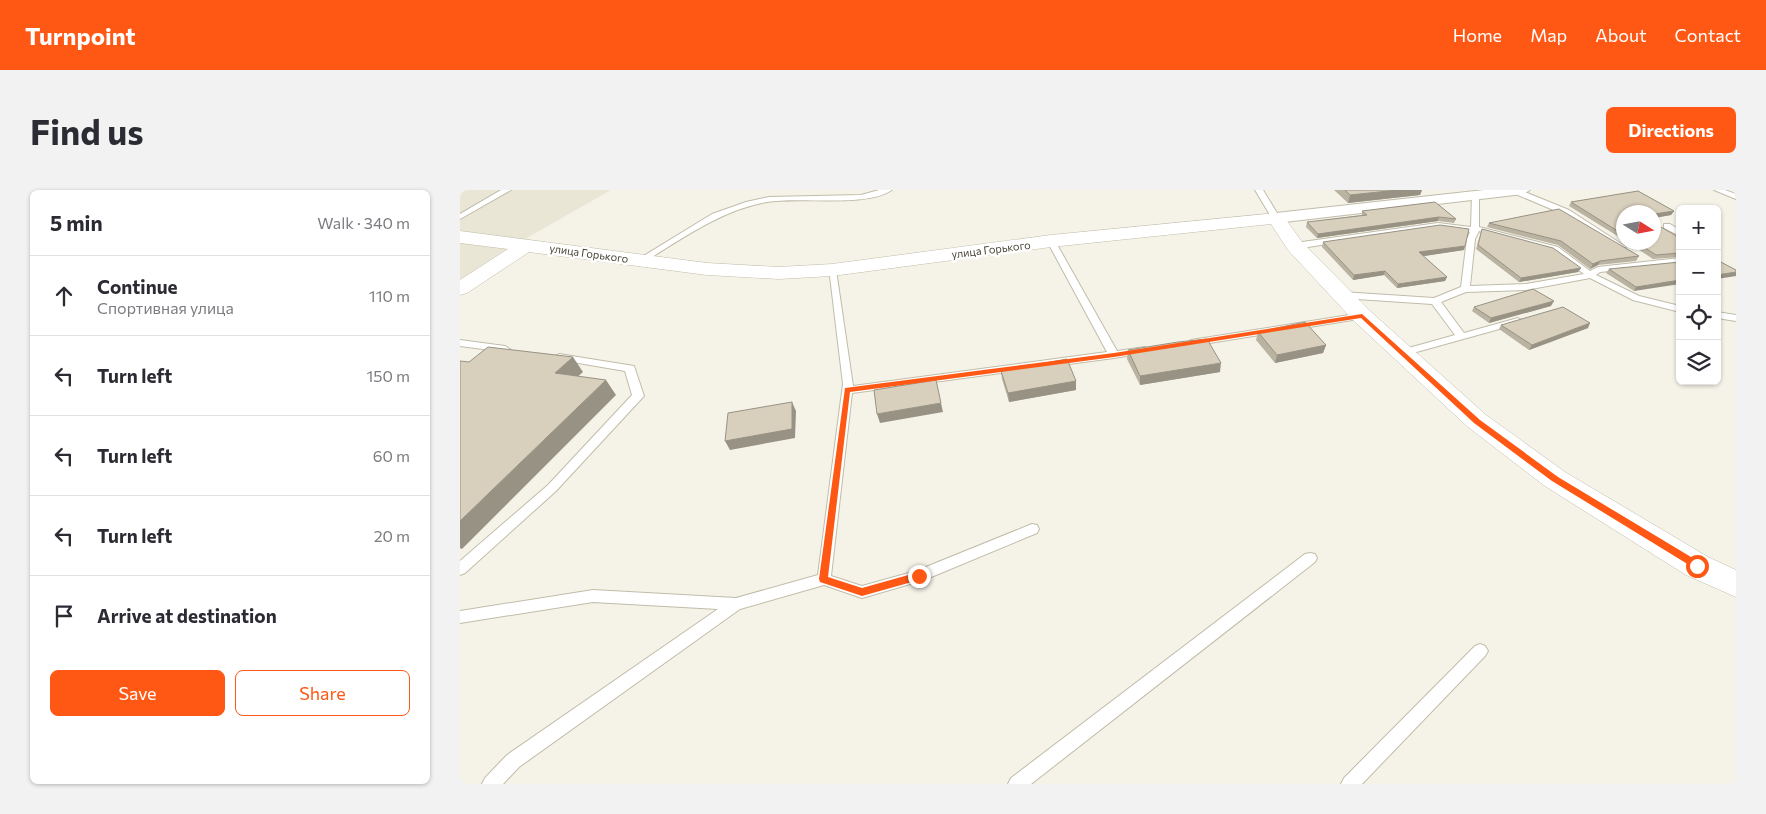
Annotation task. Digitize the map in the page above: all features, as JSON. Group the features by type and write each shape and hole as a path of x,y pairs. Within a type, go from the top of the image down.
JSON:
{"street":[{"name":"улица Горького","path":"460,237 738,272 832,270 1052,241 1475,197 1519,190"},
{"path":"1276,218 1295,246 1362,316 1477,422 1555,479 1697,566 1736,584"},
{"path":"460,289 526,245"}],"lane":[{"path":"460,217 507,190"},
{"path":"641,260 715,216 769,190"},
{"path":"715,216 769,199 861,197 888,190"},
{"path":"1259,190 1276,218"},
{"path":"1519,190 1566,212 1651,264"},
{"path":"1718,190 1736,196"},
{"path":"1465,289 1471,239 1475,229 1475,197"},
{"path":"460,206 476,208"},
{"path":"1295,246 1438,225 1475,229 1555,249 1590,275 1636,298 1676,308"},
{"path":"1667,226 1676,232"},
{"path":"1052,241 1114,355"},
{"path":"1342,295 1435,301 1465,289 1526,287 1584,278 1598,270 1676,261"},
{"path":"824,579 847,390 832,270"},
{"path":"1435,301 1461,336"},
{"path":"1181,344 1362,316"},
{"path":"1721,316 1736,318"},
{"path":"1402,353 1526,318"},
{"path":"460,343 517,351"},
{"path":"847,390 1152,349"},
{"path":"460,569 552,488 638,396 630,368 545,355"},
{"path":"460,617 593,596 736,604 824,579 862,592 919,576 1032,529"},
{"path":"1017,784 1310,558"},
{"path":"491,784 513,761 618,689 736,604"},
{"path":"1350,784 1480,651"}],"shaded area":[{"path":"460,190 611,190 499,254 460,280"}],"building":[{"path":"1345,190 1398,190 1350,195"},
{"path":"1638,191 1674,211 1661,213 1661,205 1616,205 1616,230 1571,202"},
{"path":"1435,202 1456,219 1439,217 1318,234 1307,222 1367,215 1362,211"},
{"path":"1559,209 1616,242 1616,250 1629,250 1639,256 1600,261 1593,264 1561,241 1489,223"},
{"path":"1440,225 1469,229 1465,246 1419,252 1447,277 1398,284 1385,271 1354,275 1323,242"},
{"path":"1661,227 1676,236 1676,253 1656,255 1648,250 1661,250"},
{"path":"1482,229 1553,248 1581,268 1521,278 1478,245"},
{"path":"1676,262 1676,281 1636,287 1609,269"},
{"path":"1721,262 1736,270 1736,272 1721,274"},
{"path":"1533,289 1554,301 1491,318 1474,307"},
{"path":"1563,307 1590,323 1532,345 1501,325"},
{"path":"1305,322 1326,345 1277,355 1258,332"},
{"path":"1207,339 1221,363 1140,376 1128,350 1178,342"},
{"path":"488,347 573,357 555,373 606,380 460,521 460,361 469,362"},
{"path":"1067,359 1076,381 1008,393 1001,371"},
{"path":"936,380 941,403 877,414 874,390"},
{"path":"792,402 792,429 725,441 728,413"}],"route":[{"path":"919,576 862,592 824,579 847,390 1114,355 1362,316 1477,422 1555,479 1697,566"}]}
